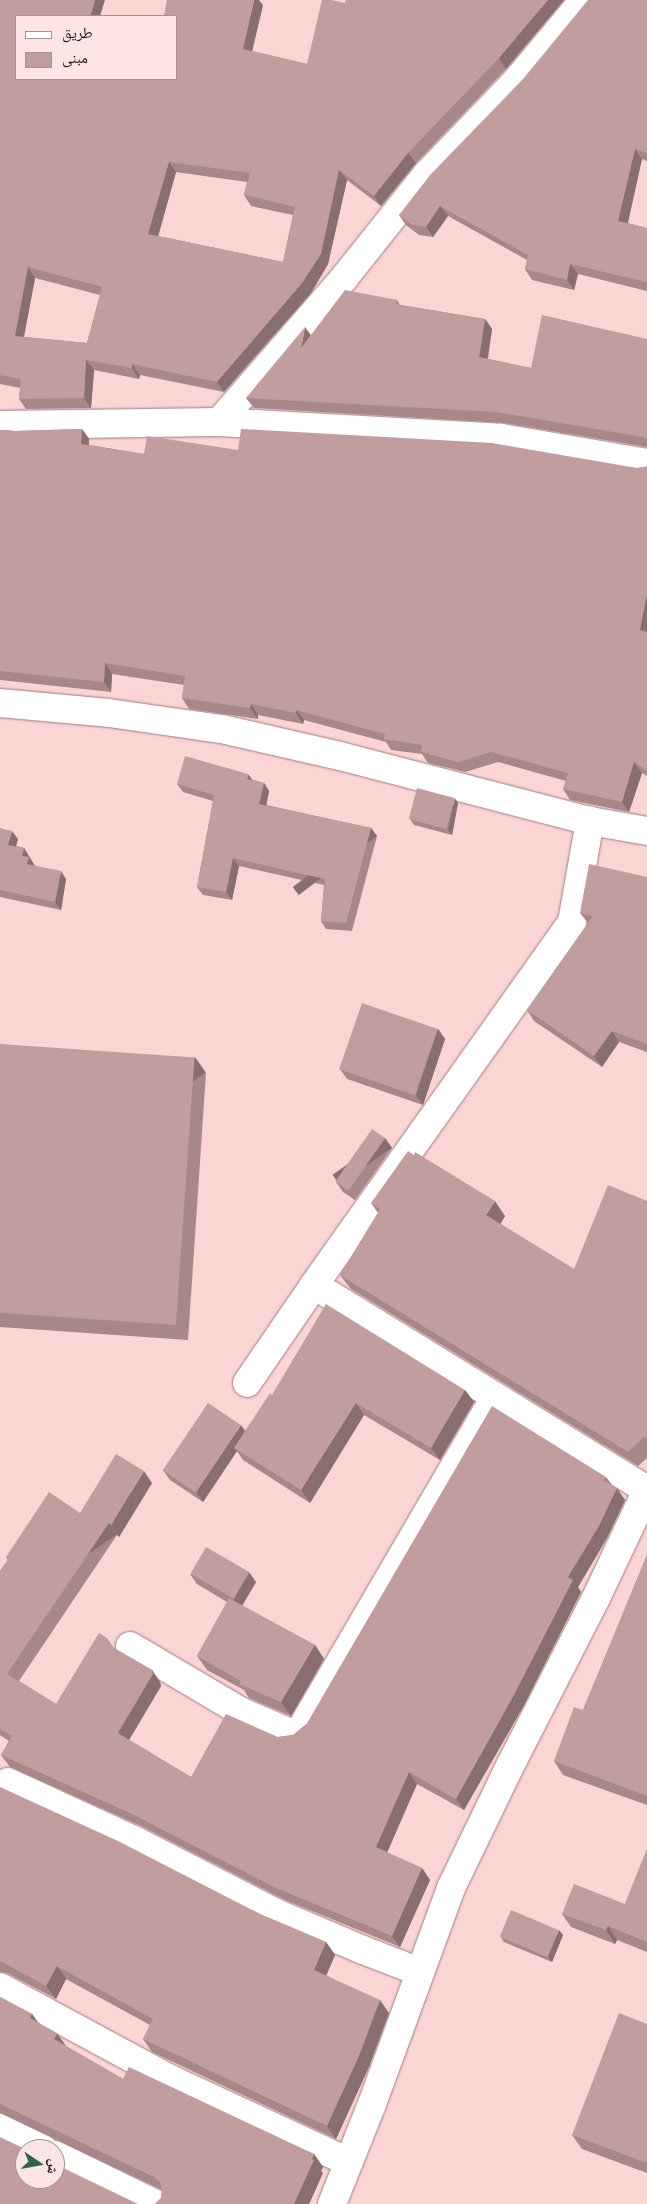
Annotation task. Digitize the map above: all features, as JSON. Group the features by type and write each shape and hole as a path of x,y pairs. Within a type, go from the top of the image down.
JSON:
{"street":[{"path":"219,422 344,278 427,174 518,79 584,0"},
{"path":"0,425 219,422 501,438 647,463"},
{"path":"0,703 109,713 222,729 350,758 590,821 647,831"},
{"path":"247,1383 314,1285 572,922 590,821"},
{"path":"314,1285 647,1490 596,1598 510,1766 451,1888 332,2204"},
{"path":"130,1646 240,1711 292,1734 301,1730 495,1397"},
{"path":"8,1782 134,1840 278,1914 420,1972"},
{"path":"0,1987 170,2079 349,2162"},
{"path":"0,2128 23,2139"},
{"path":"65,2160 156,2204"}],"building":[{"path":"0,0 95,0 90,15 15,15 15,80 178,80 178,15 164,15 167,0 254,0 243,49 307,64 322,0 345,3 346,0 548,0 499,58 408,153 374,196 339,170 321,254 303,282 217,382 132,364 132,368 86,360 84,398 19,399 21,379 0,375","holes":["169,162 250,173 244,195 295,207 283,262 148,234","28,267 102,287 87,343 15,336"]},
{"path":"588,0 647,0 647,153 635,149 618,221 647,228 647,282 570,264 567,280 525,269 528,255 440,206 426,227 412,225 399,215 431,174 523,79"},
{"path":"345,290 397,300 396,304 485,319 479,357 531,368 542,315 647,339 647,439 496,412 246,398 305,327 301,348"},
{"path":"82,429 81,444 144,454 147,436 238,450 241,429 492,443 637,468 647,466 647,594 640,630 647,632 647,771 634,762 622,802 563,789 568,773 491,752 458,762 421,752 422,745 384,739 385,734 296,710 296,713 251,704 250,708 182,698 185,676 105,663 104,682 0,671 0,430"},
{"path":"185,756 248,774 247,779 264,783 259,804 371,828 346,923 321,921 325,879 233,858 226,892 197,887 214,795 177,784"},
{"path":"417,788 455,798 446,829 409,819"},
{"path":"0,828 12,831 8,845 24,848 22,856 29,857 27,864 61,871 55,902 0,890"},
{"path":"589,864 647,877 647,1044 612,1031 594,1056 527,1010 593,916 580,913"},
{"path":"362,1003 438,1029 415,1095 339,1069"},
{"path":"0,1044 195,1058 176,1325 0,1313"},
{"path":"372,1129 385,1138 348,1191 335,1181"},
{"path":"408,1151 414,1155 415,1152 495,1201 486,1215 574,1269 608,1185 647,1201 647,1438 644,1437 628,1452 340,1275 380,1209 371,1203"},
{"path":"326,1304 465,1390 431,1448 356,1403 301,1490 234,1448 270,1393 272,1395"},
{"path":"208,1403 241,1425 196,1493 163,1470"},
{"path":"492,1406 606,1477 603,1480 617,1488 599,1526 568,1577 573,1580 514,1695 456,1799 409,1772 376,1847 422,1868 392,1936 276,1888 132,1814 1,1755 12,1736 0,1729 0,1571 8,1559 6,1557 49,1492 80,1513 116,1454 144,1471 111,1525 109,1523 7,1674 56,1704 99,1633 107,1638 114,1648 152,1670 153,1674 118,1733 191,1777 226,1714 278,1737 293,1735 306,1725"},
{"path":"206,1547 249,1572 234,1599 190,1574"},
{"path":"647,1555 647,1796 554,1761 574,1707 583,1710"},
{"path":"229,1598 315,1645 281,1702 239,1684 241,1681 197,1656"},
{"path":"0,1787 118,1841 262,1915 326,1942 314,1970 380,2000 359,2056 327,2126 143,2039 153,2019 57,1966 46,1986 0,1961"},
{"path":"647,1849 647,1942 608,1926 606,1930 562,1914 574,1884 625,1904"},
{"path":"511,1910 559,1930 548,1957 500,1937"},
{"path":"0,1997 32,2014 30,2018 57,2033 54,2039 123,2079 129,2067 314,2154 312,2159 314,2160 294,2204 155,2204 161,2198 162,2189 160,2182 154,2177 0,2104"},
{"path":"619,2013 647,2024 647,2163 572,2135"},
{"path":"0,2137 15,2144 15,2189 65,2189 65,2169 138,2204 0,2204"}]}
